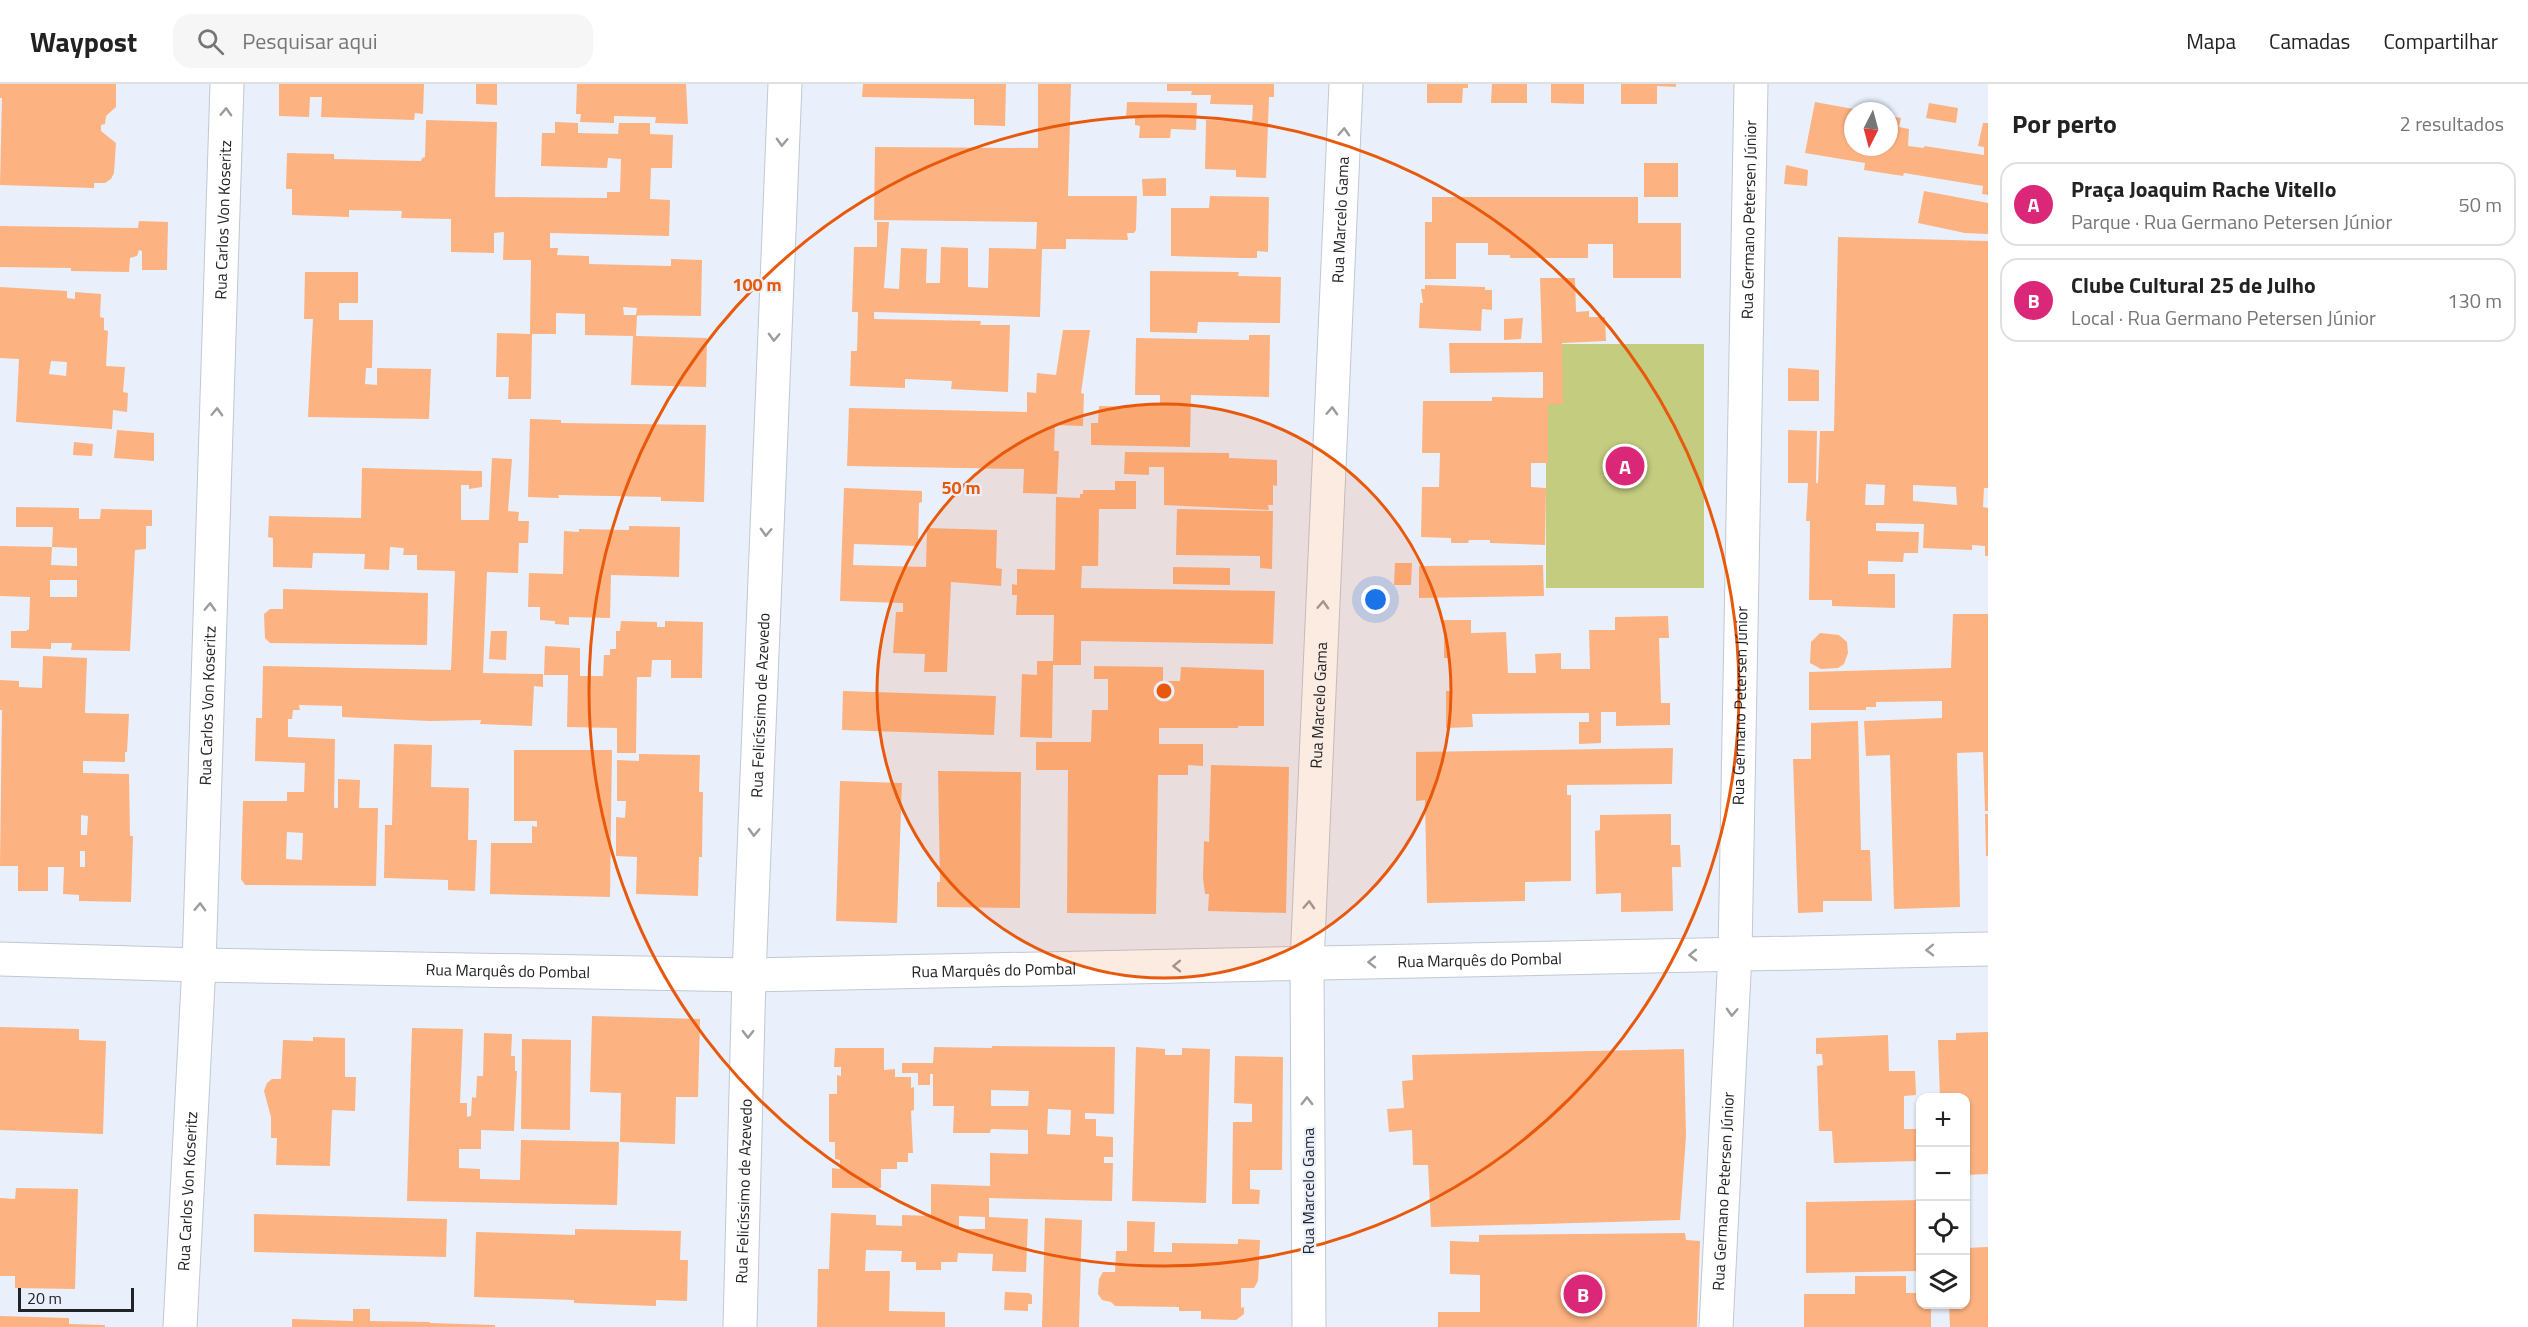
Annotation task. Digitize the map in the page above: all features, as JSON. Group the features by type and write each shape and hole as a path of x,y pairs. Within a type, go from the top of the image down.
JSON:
{"street":[{"name":"Rua Carlos Von Koseritz","path":"180,1327 198,966 227,84"},
{"name":"Rua Felicíssimo de Azevedo","path":"740,1327 749,975 785,84"},
{"name":"Rua Marcelo Gama","path":"1309,1327 1307,963 1346,84"},
{"name":"Rua Germano Petersen Júnior","path":"1716,1327 1735,954 1751,84"},
{"name":"Rua Marquês do Pombal","path":"0,959 198,966 749,975 1988,949"}],"green space":[{"path":"1546,344 1704,344 1704,588 1546,588"}],"building":[{"path":"0,84 116,84 116,107 106,116 105,124 101,125 101,131 116,143 114,173 111,179 105,183 94,183 94,188 0,185 2,98 0,98"},
{"path":"279,84 424,84 423,114 415,113 414,120 321,117 322,97 310,97 309,117 279,116"},
{"path":"476,84 497,84 497,105 476,104"},
{"path":"577,84 686,84 688,124 655,123 656,117 614,116 614,123 580,122 581,114 576,114"},
{"path":"863,84 1006,84 1005,126 974,125 974,99 862,97"},
{"path":"1038,84 1071,84 1068,196 1137,196 1136,230 1134,233 1127,233 1128,240 1066,239 1066,249 1042,249 1040,317 874,312 874,319 981,321 980,325 1010,325 1008,392 951,389 952,381 905,379 905,388 850,386 851,351 857,351 858,312 852,312 854,247 877,247 877,222 889,222 884,288 899,289 901,248 927,249 926,283 940,283 941,247 968,248 968,287 988,288 989,248 1036,249 1037,222 874,220 875,147 1038,148"},
{"path":"1167,84 1274,84 1274,97 1269,97 1266,178 1236,177 1236,170 1205,169 1206,120 1252,121 1253,105 1210,104 1211,95 1191,95 1192,91 1167,91"},
{"path":"1427,84 1468,84 1468,88 1463,88 1462,103 1427,103"},
{"path":"1492,84 1527,84 1527,103 1491,103"},
{"path":"1551,84 1584,84 1584,104 1551,103"},
{"path":"1621,84 1676,84 1676,87 1657,86 1657,104 1621,104"},
{"path":"1127,102 1197,103 1196,130 1171,129 1170,138 1139,138 1140,126 1135,125 1135,118 1126,118"},
{"path":"1815,102 1844,107 1844,156 1898,156 1898,118 1901,118 1899,127 1909,129 1908,146 1924,148 1924,146 1984,155 1984,147 1978,146 1983,123 1988,123 1988,195 1982,194 1983,186 1904,173 1903,176 1864,170 1865,163 1805,153"},
{"path":"1929,103 1958,108 1956,123 1926,118"},
{"path":"426,120 497,122 495,197 607,198 607,192 620,192 621,159 608,158 607,168 541,166 542,133 555,133 555,122 578,123 578,133 618,134 619,123 650,123 650,134 673,135 672,168 651,168 650,199 670,200 669,236 550,233 550,248 558,248 557,255 589,256 589,264 671,266 671,259 702,260 701,316 637,315 636,336 707,338 706,387 631,385 633,336 585,335 585,314 556,313 556,334 532,334 531,399 508,399 509,377 496,377 497,333 530,334 531,260 503,260 504,232 494,233 494,253 451,252 451,219 401,218 402,211 349,210 349,217 292,215 292,189 286,189 287,153 334,154 334,159 421,161 425,157","holes":["623,307 637,308 636,315 624,315"]},
{"path":"1644,163 1678,163 1678,197 1644,197"},
{"path":"1786,165 1808,170 1807,186 1784,184"},
{"path":"1166,178 1166,196 1143,196 1142,179"},
{"path":"1924,191 1988,203 1988,234 1965,233 1918,223"},
{"path":"1210,196 1269,197 1268,252 1257,251 1257,258 1171,256 1171,208 1209,208"},
{"path":"1432,197 1638,197 1638,223 1681,223 1681,278 1613,278 1613,244 1588,244 1588,258 1510,258 1510,255 1488,255 1488,243 1456,243 1456,279 1425,279 1425,222 1432,222"},
{"path":"139,221 168,222 167,270 142,270 142,251 139,250 137,256 130,258 129,272 0,267 0,226 138,228"},
{"path":"1838,237 1988,241 1988,488 1984,488 1983,507 1988,508 1988,556 1985,556 1985,546 1972,545 1972,550 1923,548 1924,524 1876,523 1876,531 1919,532 1918,553 1904,553 1903,562 1868,561 1868,574 1895,574 1895,608 1832,606 1832,600 1809,600 1810,521 1806,521 1808,483 1788,483 1788,430 1817,431 1816,483 1818,483 1820,431 1834,431","holes":["1866,484 1885,485 1884,505 1865,505","1913,485 1956,487 1957,505 1913,501"]},
{"path":"1150,271 1239,272 1238,276 1281,277 1280,323 1198,322 1197,333 1150,332"},
{"path":"305,272 358,272 358,303 339,303 339,320 373,320 372,368 366,368 365,384 377,385 377,368 431,369 429,419 308,417 313,319 304,319"},
{"path":"1540,278 1575,278 1576,312 1589,311 1589,317 1605,317 1606,341 1562,343 1563,404 1548,404 1548,463 1531,463 1531,487 1546,488 1545,545 1490,543 1490,540 1451,543 1451,538 1421,537 1422,487 1439,487 1440,453 1422,453 1423,401 1492,401 1492,397 1543,398 1543,372 1450,373 1449,343 1542,343"},
{"path":"1425,285 1485,287 1485,290 1492,290 1492,310 1482,309 1481,331 1419,328 1420,303 1423,303 1421,289 1425,289"},
{"path":"0,287 67,291 67,298 75,299 75,292 101,294 100,317 104,318 104,330 108,331 106,366 125,367 123,392 128,393 127,412 113,410 112,429 16,422 19,359 0,358","holes":["51,361 67,362 66,376 49,374"]},
{"path":"1523,318 1521,339 1504,340 1504,319"},
{"path":"1063,330 1090,330 1081,393 1084,394 1083,426 1055,425 1054,451 1059,451 1057,494 1023,493 1024,469 847,466 849,408 1027,412 1027,392 1036,393 1037,373 1056,375"},
{"path":"1249,335 1270,335 1269,397 1191,395 1190,447 1091,445 1091,423 1098,423 1099,406 1160,405 1160,395 1135,395 1136,338 1249,340"},
{"path":"1788,368 1819,370 1819,401 1788,401"},
{"path":"530,419 561,420 561,423 706,425 704,502 661,501 661,497 558,495 559,498 528,497"},
{"path":"117,430 154,433 154,461 114,458"},
{"path":"74,442 93,444 92,456 73,455"},
{"path":"1125,452 1229,453 1229,458 1277,460 1277,486 1273,485 1273,505 1268,505 1269,510 1164,505 1164,467 1149,467 1149,475 1124,474"},
{"path":"492,458 512,459 508,511 519,512 518,521 529,521 528,543 519,543 518,573 487,572 483,673 543,674 543,687 534,686 532,726 480,724 481,720 430,721 342,717 342,706 299,705 300,710 293,710 292,719 288,719 288,737 335,739 334,808 338,808 338,779 360,780 359,808 378,808 376,886 245,885 241,879 243,801 287,801 287,792 304,792 305,763 255,761 256,718 262,718 263,666 451,670 455,571 417,570 417,555 403,555 404,548 390,547 389,570 364,569 365,554 313,553 312,568 273,567 273,538 268,537 269,516 361,518 362,468 482,471 482,487 469,489 469,485 461,485 461,520 489,520","holes":["287,832 303,833 302,860 286,859"]},
{"path":"1115,481 1136,481 1136,509 1099,509 1098,566 1082,566 1081,588 1275,591 1273,644 1081,641 1081,665 1053,665 1052,738 1020,737 1022,674 1037,675 1037,661 1053,661 1054,615 1016,615 1017,595 1012,595 1012,584 1017,585 1017,569 1055,570 1056,497 1080,498 1083,490 1115,490"},
{"path":"844,488 922,491 922,502 919,503 918,546 854,544 853,565 926,567 927,528 997,530 996,568 1002,569 1001,586 951,582 947,672 924,672 925,654 893,653 896,612 903,612 903,603 840,601"},
{"path":"16,507 79,508 79,519 100,519 101,509 152,510 152,526 146,526 146,549 135,550 130,651 71,650 72,643 51,643 51,649 11,648 11,631 29,629 30,597 0,596 0,546 52,547 53,527 16,527","holes":["52,547 77,548 77,566 51,565","50,580 77,580 77,597 50,597"]},
{"path":"1177,509 1273,511 1272,569 1260,568 1260,556 1176,555"},
{"path":"629,526 680,527 679,577 611,575 610,618 569,617 569,625 555,624 555,621 540,620 540,607 528,607 529,573 563,574 564,531 629,530"},
{"path":"1395,563 1412,563 1411,585 1394,585"},
{"path":"1543,565 1544,596 1419,598 1419,566"},
{"path":"1173,567 1230,568 1230,585 1173,584"},
{"path":"283,589 428,593 427,645 270,643 265,638 264,614 270,609 283,609"},
{"path":"1953,614 1988,614 1988,811 1985,811 1983,752 1957,753 1960,907 1894,909 1890,755 1866,756 1864,721 1942,718 1942,701 1876,702 1876,707 1866,707 1866,710 1809,710 1809,672 1951,668"},
{"path":"1668,616 1669,638 1659,638 1661,703 1670,703 1670,725 1616,726 1616,712 1601,712 1601,743 1579,744 1579,722 1589,722 1589,713 1472,714 1473,727 1446,728 1446,691 1450,691 1449,658 1444,658 1444,620 1471,620 1471,633 1506,632 1508,673 1536,673 1535,654 1561,653 1561,669 1590,669 1589,630 1615,630 1615,617"},
{"path":"621,621 657,622 657,627 665,627 665,621 703,622 702,678 671,678 671,660 652,660 651,677 637,677 636,753 617,753 617,728 567,727 568,675 544,675 545,646 580,648 580,676 603,676 604,655 610,655 610,649 616,649 616,631 620,631"},
{"path":"491,631 507,631 506,660 489,659"},
{"path":"1820,633 1839,635 1847,642 1848,653 1844,664 1838,668 1821,669 1810,663 1811,642"},
{"path":"43,656 87,658 85,713 129,714 125,762 83,761 83,773 129,774 130,836 133,836 131,902 79,901 79,895 63,894 64,867 48,867 48,891 18,891 18,866 0,866 2,710 0,710 0,680 19,681 19,687 42,688","holes":["81,815 88,816 87,835 81,835","80,851 85,851 85,867 80,867"]},
{"path":"1094,666 1163,667 1163,681 1180,681 1181,667 1264,670 1264,726 1159,728 1159,744 1203,744 1203,766 1188,765 1188,775 1158,775 1156,914 1067,913 1068,770 1036,770 1036,742 1091,742 1092,710 1108,710 1108,679 1094,679"},
{"path":"843,691 996,696 994,735 842,730"},
{"path":"1858,721 1861,850 1870,850 1872,901 1823,901 1823,912 1798,913 1793,759 1811,759 1811,723"},
{"path":"394,744 432,745 431,787 469,788 468,840 477,840 475,891 448,890 448,880 384,878 385,825 392,825"},
{"path":"1673,748 1672,784 1567,785 1567,795 1571,795 1571,881 1525,882 1525,901 1427,903 1425,800 1416,801 1416,752"},
{"path":"514,750 612,750 610,897 490,894 491,843 532,843 532,826 537,827 537,821 514,821"},
{"path":"639,754 700,755 699,792 703,792 702,857 699,857 698,896 636,894 637,857 616,856 616,817 625,818 626,801 617,801 617,760 639,761"},
{"path":"1211,765 1289,767 1286,913 1208,911 1209,894 1205,894 1203,878 1204,841 1209,842"},
{"path":"938,771 1021,772 1020,908 937,907 937,882 940,882"},
{"path":"840,781 902,783 897,923 836,921"},
{"path":"1671,814 1671,845 1680,845 1681,867 1672,867 1673,911 1621,912 1621,893 1596,894 1595,831 1600,830 1600,815"},
{"path":"1985,814 1988,814 1988,856 1986,856"},
{"path":"592,1016 700,1019 698,1097 676,1097 675,1144 620,1142 621,1093 590,1092"},
{"path":"0,1027 79,1029 79,1040 106,1041 103,1134 0,1130"},
{"path":"412,1028 463,1029 460,1103 467,1103 467,1117 471,1116 472,1097 476,1098 477,1076 483,1076 484,1033 512,1034 511,1056 515,1056 515,1071 517,1071 514,1131 481,1130 481,1149 459,1149 459,1168 480,1169 480,1179 520,1180 521,1140 619,1142 617,1205 407,1201"},
{"path":"1988,1032 1988,1174 1970,1175 1970,1093 1940,1093 1938,1040 1956,1040 1956,1033"},
{"path":"1888,1035 1889,1071 1915,1071 1916,1095 1904,1096 1904,1129 1916,1129 1916,1161 1834,1163 1832,1131 1819,1131 1817,1066 1823,1065 1822,1054 1816,1054 1816,1038"},
{"path":"313,1037 345,1038 345,1077 356,1077 355,1111 332,1110 330,1166 276,1165 277,1138 271,1138 271,1117 264,1091 267,1083 272,1079 281,1079 283,1040 313,1041"},
{"path":"522,1039 571,1040 570,1130 521,1129"},
{"path":"992,1046 1115,1047 1114,1114 1085,1113 1085,1119 1096,1119 1096,1136 1113,1137 1113,1157 1104,1157 1104,1163 1113,1163 1112,1201 989,1198 989,1217 1028,1219 1026,1272 992,1271 993,1254 958,1253 957,1262 941,1262 941,1270 916,1270 916,1262 901,1262 902,1251 866,1250 865,1271 890,1271 889,1311 945,1312 945,1327 817,1327 818,1269 829,1269 831,1213 876,1215 876,1225 902,1226 902,1215 931,1216 931,1184 990,1186 990,1153 1028,1154 1028,1130 991,1129 990,1133 953,1133 954,1106 933,1106 933,1074 930,1074 930,1085 918,1085 918,1073 902,1073 902,1063 933,1063 934,1047 992,1048","holes":["991,1090 1029,1091 1028,1106 991,1106","1048,1109 1071,1110 1070,1135 1047,1134","959,1216 985,1217 985,1229 959,1229"]},
{"path":"1136,1047 1165,1049 1165,1055 1182,1055 1182,1048 1210,1049 1206,1203 1132,1201"},
{"path":"835,1048 884,1048 884,1070 895,1069 895,1077 911,1077 911,1088 914,1087 914,1110 911,1111 913,1153 908,1153 908,1162 897,1162 897,1169 881,1169 881,1188 832,1188 832,1168 840,1169 840,1160 835,1159 835,1142 829,1142 829,1094 837,1094 837,1075 841,1076 841,1067 834,1067"},
{"path":"1684,1049 1686,1136 1680,1220 1431,1227 1428,1165 1413,1165 1412,1130 1389,1132 1387,1109 1404,1108 1402,1081 1413,1080 1412,1055"},
{"path":"1235,1056 1283,1057 1282,1170 1250,1170 1250,1189 1260,1190 1259,1204 1232,1204 1233,1122 1252,1122 1252,1104 1234,1103"},
{"path":"16,1188 78,1189 75,1289 15,1288 15,1276 0,1276 0,1198 15,1199"},
{"path":"1916,1200 1916,1271 1806,1273 1806,1202"},
{"path":"254,1214 447,1219 446,1257 254,1252"},
{"path":"1045,1218 1082,1220 1079,1327 1042,1327"},
{"path":"1127,1221 1155,1222 1154,1252 1172,1252 1172,1243 1238,1244 1238,1239 1260,1240 1258,1281 1254,1288 1241,1288 1241,1308 1244,1307 1244,1314 1236,1320 1201,1319 1201,1311 1179,1311 1179,1307 1115,1306 1111,1302 1102,1300 1098,1294 1099,1279 1103,1272 1115,1272 1116,1251 1127,1251"},
{"path":"575,1229 681,1231 680,1260 688,1260 687,1301 656,1300 656,1306 574,1303 574,1300 474,1297 476,1232 575,1235"},
{"path":"1685,1233 1686,1240 1700,1241 1697,1327 1438,1327 1438,1312 1480,1312 1480,1275 1450,1274 1450,1241 1479,1242 1479,1235"},
{"path":"1988,1247 1988,1327 1950,1327 1949,1309 1970,1309 1970,1248"},
{"path":"1855,1276 1906,1276 1906,1293 1916,1293 1916,1309 1931,1309 1931,1327 1804,1327 1804,1294 1855,1294"},
{"path":"1005,1292 1032,1295 1032,1304 1028,1304 1028,1311 1004,1310"},
{"path":"353,1309 370,1309 370,1321 495,1325 495,1327 292,1327 292,1319 353,1321"},
{"path":"0,1316 69,1318 69,1324 105,1325 105,1327 0,1327"}],"place":[{"name":"Praça Joaquim Rache Vitello","path":"1625,466"},
{"name":"Clube Cultural 25 de Julho","path":"1583,1294"}]}
